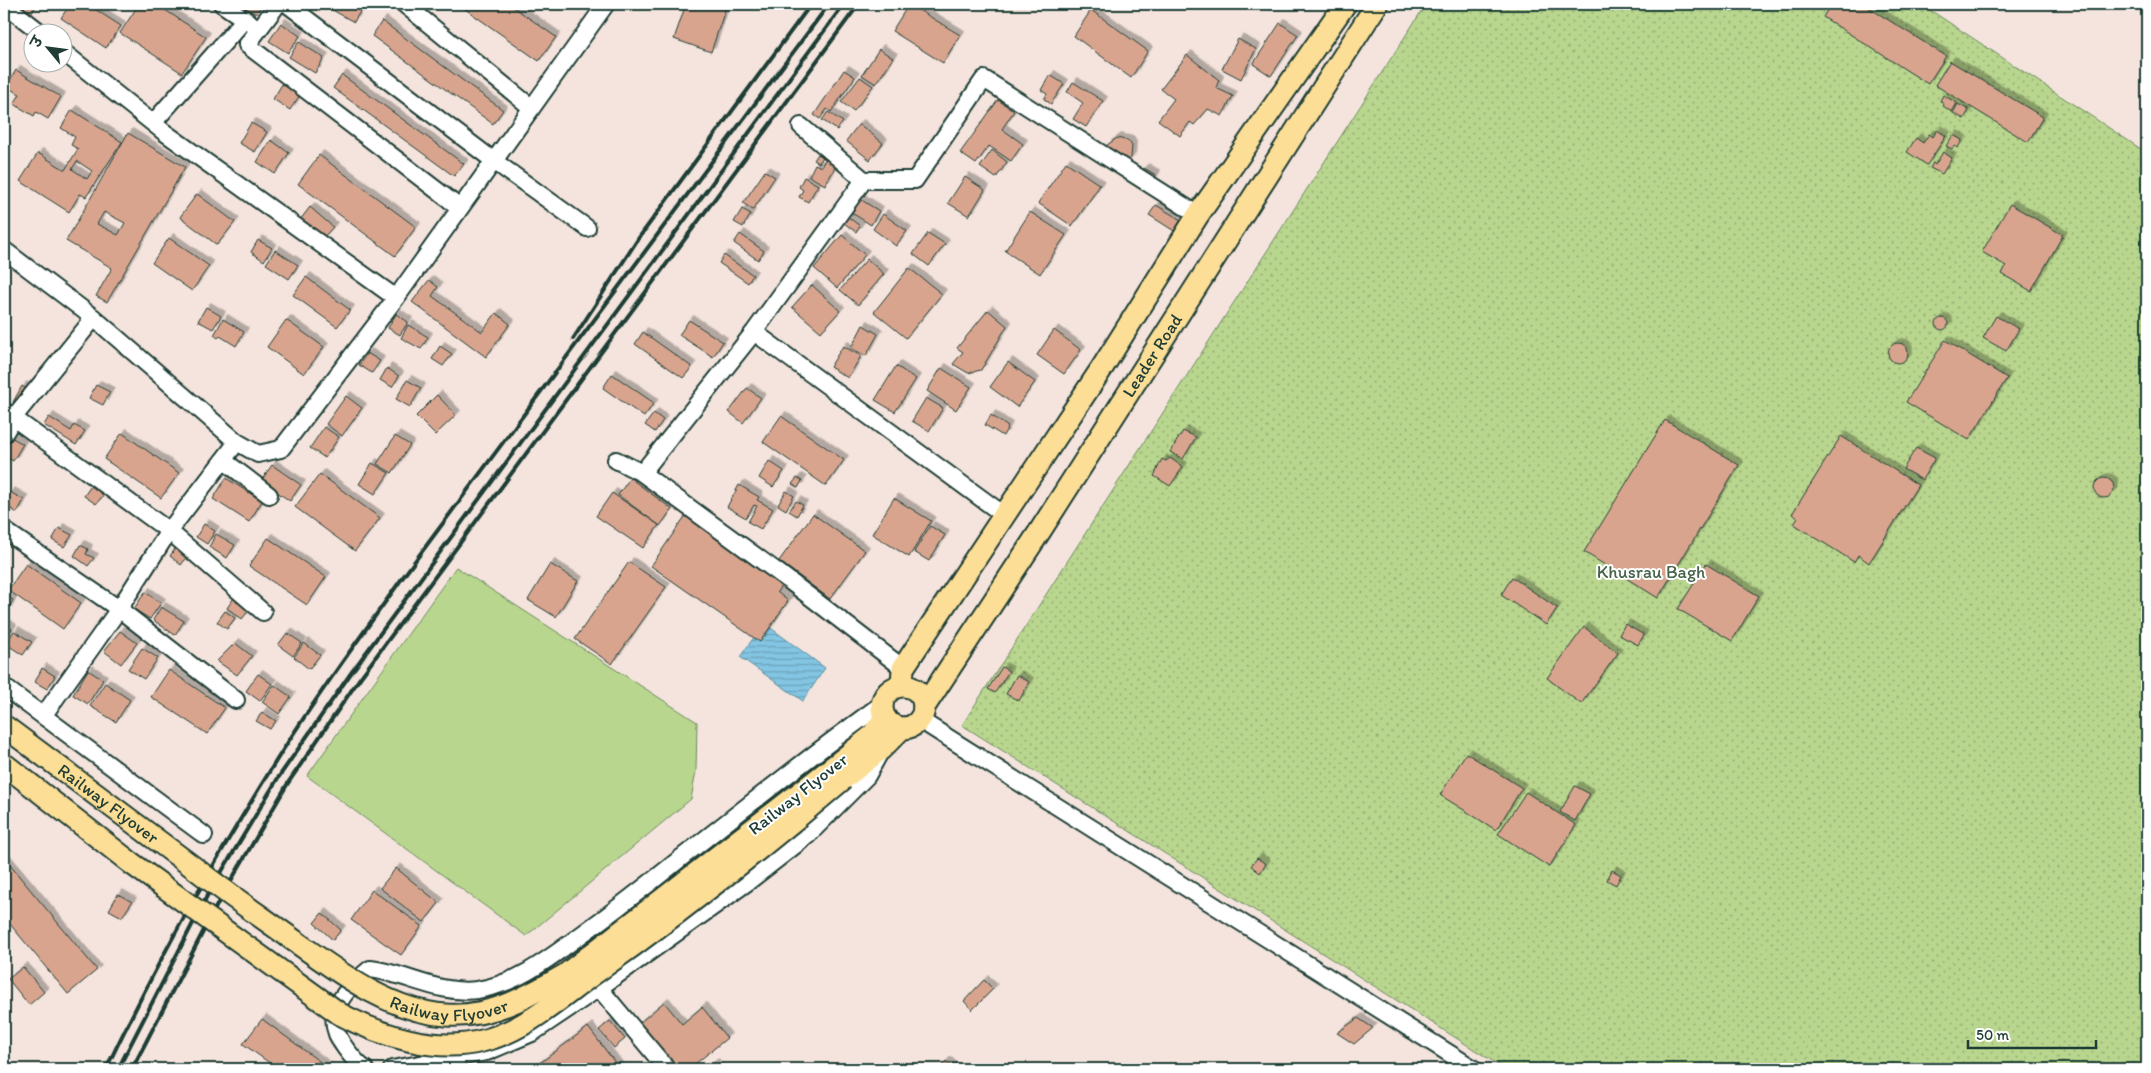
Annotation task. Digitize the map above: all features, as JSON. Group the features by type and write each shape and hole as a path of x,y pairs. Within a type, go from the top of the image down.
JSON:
{"main road":[{"name":"Leader Road","path":"1345,4 1198,215 1102,368 1004,515 902,677 888,691 902,715 1040,531 1377,4"},
{"path":"902,677 916,689 924,700 902,715"},
{"name":"Railway Flyover","path":"4,726 244,905 343,975 379,995 411,1007 444,1015 468,1015 498,1009 532,994 565,975 838,773 881,749 902,715"},
{"name":"Railway Flyover","path":"4,764 130,864 340,1014 365,1027 399,1039 456,1045 482,1041 515,1030 672,919 760,850 838,773 872,736 902,715"}],"street":[{"path":"4,4 27,22"},
{"path":"222,4 259,29"},
{"path":"278,4 247,45 460,208"},
{"path":"287,4 494,161 586,228"},
{"path":"404,4 532,108"},
{"path":"4,250 94,318 236,442 258,454 281,450 396,298 606,4"},
{"path":"152,123 244,19"},
{"path":"72,59 152,123 396,298"},
{"path":"801,126 864,180 915,180 984,79 1198,215"},
{"path":"642,473 754,332 864,180"},
{"path":"4,434 9,414 94,318"},
{"path":"754,332 1004,515"},
{"path":"9,414 169,531 263,612"},
{"path":"43,716 118,609 169,531 236,442"},
{"path":"223,460 269,495"},
{"path":"616,460 642,473 783,576 902,677"},
{"path":"4,530 118,609 236,700"},
{"path":"4,687 204,835"},
{"path":"365,1069 358,1064 339,1040 333,1024 340,1000 353,983 370,969 386,971 416,982 451,990 476,990 503,983 526,973 628,900 796,768 902,715 1474,1069"},
{"path":"392,1069 487,1052 532,1032 599,988 748,881 807,836 867,776 881,749"},
{"path":"599,988 667,1069"},
{"path":"462,1056 473,1069"}],"green space":[{"name":"Khusrau Bagh","path":"1426,4 1921,4 2147,153 2147,1069 1505,1069 962,725"},
{"path":"456,567 697,722 696,771 691,799 526,936 307,776"}],"water":[{"path":"764,623 825,668 803,701 740,657"}],"building":[{"path":"25,4 37,4 32,13 23,7"},
{"path":"70,4 75,4 83,9 87,4 121,26 106,48 72,25 72,22 67,22 61,18"},
{"path":"139,4 156,4 206,37 182,73 120,33"},
{"path":"239,4 262,4 256,14"},
{"path":"329,4 354,4 362,8 354,22 327,7"},
{"path":"458,4 509,4 556,37 539,61"},
{"path":"686,4 727,4 711,52 674,39"},
{"path":"909,4 960,35 943,63 892,31"},
{"path":"1831,4 1863,4 1946,56 1928,84 1823,17"},
{"path":"1091,10 1148,51 1131,78 1074,36"},
{"path":"382,21 503,110 493,124 372,36"},
{"path":"281,23 300,36 288,53 269,41"},
{"path":"1280,23 1298,35 1271,76 1253,64"},
{"path":"1238,39 1256,49 1241,79 1222,69"},
{"path":"299,42 324,58 315,73 289,57"},
{"path":"879,49 893,58 876,84 862,75"},
{"path":"1187,55 1219,80 1216,88 1233,96 1222,116 1208,109 1194,125 1190,122 1180,136 1158,120 1174,99 1161,89"},
{"path":"1950,61 2043,117 2028,142 1935,85"},
{"path":"16,70 61,97 48,119 36,112 34,116 14,104 20,94 6,87"},
{"path":"844,70 855,77 831,112 827,109 820,119 814,115"},
{"path":"342,75 464,164 454,176 333,88"},
{"path":"1050,75 1064,84 1051,104 1044,99 1047,94 1041,90"},
{"path":"860,77 873,86 854,111 841,102"},
{"path":"284,81 302,92 290,110 273,99"},
{"path":"1073,82 1103,101 1086,127 1073,119 1083,103 1067,92"},
{"path":"1943,95 1957,103 1952,112 1943,106 1944,104 1940,101"},
{"path":"998,100 1014,111 1002,129 1023,144 1011,161 989,146 976,164 960,153"},
{"path":"1958,104 1969,110 1964,119 1953,113"},
{"path":"72,110 122,142 86,197 80,194 69,212 20,181 38,153 65,170 78,149 71,145 75,137 61,128","holes":["77,161 92,171 87,179 72,169"]},
{"path":"828,112 843,122 837,130 822,120"},
{"path":"251,123 267,132 255,152 239,143"},
{"path":"859,124 883,143 870,160 846,141"},
{"path":"1937,130 1946,136 1927,165 1907,152 1916,138 1923,143 1929,134 1933,137"},
{"path":"128,133 185,167 107,302 96,296 112,268 66,241","holes":["104,212 125,223 118,235 97,224"]},
{"path":"1953,135 1962,140 1958,148 1954,146 1952,149 1946,146"},
{"path":"1117,138 1129,141 1132,146 1131,158 1127,163 1106,151 1107,145"},
{"path":"271,140 289,153 275,174 257,162"},
{"path":"992,150 1007,162 996,178 980,167"},
{"path":"1943,152 1952,158 1942,174 1930,168 1933,163 1935,165"},
{"path":"818,154 823,157 819,163 814,160"},
{"path":"319,155 416,227 395,256 298,184"},
{"path":"826,158 837,164 825,185 809,176 815,164 821,167"},
{"path":"1066,162 1100,185 1072,226 1038,203"},
{"path":"1144,168 1156,175 1149,187 1137,180"},
{"path":"765,171 775,177 753,210 743,203"},
{"path":"804,177 818,185 808,202 799,197 803,190 799,187"},
{"path":"965,177 985,190 969,216 948,203"},
{"path":"197,194 235,222 217,245 180,217"},
{"path":"860,199 879,211 871,225 852,213"},
{"path":"2010,204 2063,235 2031,291 2002,274 2006,266 1982,252"},
{"path":"1156,205 1186,223 1179,234 1149,215"},
{"path":"310,207 333,227 322,239 300,220"},
{"path":"742,209 751,214 743,227 734,222"},
{"path":"1030,212 1066,235 1040,274 1005,251"},
{"path":"883,214 907,231 896,246 873,229"},
{"path":"848,217 860,226 856,232 844,223"},
{"path":"928,233 945,244 929,266 913,254"},
{"path":"740,234 764,251 758,260 734,243"},
{"path":"842,235 865,255 837,288 814,268"},
{"path":"169,238 209,266 192,291 152,263"},
{"path":"258,240 272,248 264,261 251,252"},
{"path":"275,250 298,265 289,279 266,264"},
{"path":"724,255 753,275 748,283 719,263"},
{"path":"867,259 884,274 858,305 840,290"},
{"path":"909,268 942,294 906,338 874,312"},
{"path":"306,277 350,310 337,327 293,295"},
{"path":"429,280 438,287 432,296 482,332 496,313 510,324 486,357 412,302"},
{"path":"812,285 840,311 821,332 792,307"},
{"path":"206,307 221,316 213,329 198,321"},
{"path":"988,310 1007,326 981,370 968,373 953,364 963,352 957,348"},
{"path":"396,314 408,322 400,335 388,328"},
{"path":"1996,316 2019,329 2006,351 1983,338"},
{"path":"1940,318 1944,318 1948,324 1944,330 1940,330 1936,326 1936,322"},
{"path":"223,319 244,332 236,346 220,336 218,338 214,335"},
{"path":"286,320 324,347 304,374 267,347"},
{"path":"689,320 723,342 713,357 679,335"},
{"path":"408,325 428,337 421,349 401,338"},
{"path":"863,325 878,334 866,356 851,348"},
{"path":"1054,330 1081,350 1064,374 1037,355"},
{"path":"643,332 692,367 683,378 635,344"},
{"path":"1945,340 2007,378 1969,440 1906,402"},
{"path":"1894,343 1902,343 1908,349 1908,357 1902,363 1894,363 1888,357 1888,349"},
{"path":"440,346 452,354 443,366 432,359"},
{"path":"843,346 861,356 848,378 830,367"},
{"path":"367,353 380,361 372,373 359,365"},
{"path":"1008,362 1035,382 1017,407 990,387"},
{"path":"896,366 916,379 895,412 875,400"},
{"path":"387,368 399,376 392,387 380,380"},
{"path":"941,368 971,387 956,410 927,391"},
{"path":"612,374 654,403 644,417 603,388"},
{"path":"407,380 421,388 410,407 396,399"},
{"path":"96,385 110,392 103,405 89,398"},
{"path":"22,386 32,393 23,408 13,402"},
{"path":"747,388 761,398 743,423 729,412"},
{"path":"437,395 456,415 435,435 416,416"},
{"path":"346,396 362,408 342,436 326,424"},
{"path":"926,398 943,408 929,431 912,421"},
{"path":"654,413 663,420 655,432 645,425"},
{"path":"991,415 1008,427 1003,436 985,425"},
{"path":"781,416 844,460 826,486 763,442"},
{"path":"49,417 71,431 74,425 85,431 76,445 44,425"},
{"path":"1665,420 1739,465 1658,598 1584,552"},
{"path":"324,427 339,437 325,458 310,448"},
{"path":"1183,431 1196,437 1183,459 1170,452"},
{"path":"4,433 23,444 13,461 4,456"},
{"path":"122,433 179,473 161,498 104,459"},
{"path":"395,436 410,445 392,473 377,464"},
{"path":"1841,436 1918,485 1869,563 1858,555 1854,562 1794,524 1798,518 1792,514"},
{"path":"1916,448 1935,458 1922,480 1903,469"},
{"path":"1170,458 1183,467 1170,486 1154,476 1162,459 1166,461"},
{"path":"769,461 784,471 773,487 759,478"},
{"path":"372,463 389,473 375,494 359,484"},
{"path":"272,465 301,485 290,501 261,481"},
{"path":"320,474 380,518 355,551 295,507"},
{"path":"226,478 262,501 249,522 213,499"},
{"path":"630,478 672,509 660,526 618,495"},
{"path":"797,478 802,481 798,488 792,484"},
{"path":"2104,478 2111,481 2114,488 2111,495 2104,498 2097,495 2094,488 2097,481"},
{"path":"93,483 106,492 96,504 84,496"},
{"path":"739,485 759,497 757,500 773,509 761,529 748,522 757,506 754,505 746,518 727,507"},
{"path":"786,491 794,496 786,510 778,505"},
{"path":"10,492 24,500 17,513 4,504 4,500"},
{"path":"612,493 659,525 643,548 596,516"},
{"path":"894,498 931,521 909,557 872,534"},
{"path":"796,501 803,505 797,516 789,511"},
{"path":"813,514 865,551 830,599 779,561"},
{"path":"686,515 783,583 777,592 788,601 760,642 651,566"},
{"path":"204,524 215,531 207,544 196,537"},
{"path":"930,526 945,535 929,561 914,552"},
{"path":"59,528 72,535 64,547 52,540"},
{"path":"216,534 235,545 227,558 209,547"},
{"path":"268,538 326,577 307,605 249,566"},
{"path":"80,545 88,549 86,554 94,558 88,566 74,556"},
{"path":"177,546 188,556 181,565 170,556"},
{"path":"629,562 666,587 612,664 575,639"},
{"path":"26,564 81,603 63,629 8,590"},
{"path":"550,564 578,581 556,617 528,600"},
{"path":"1706,564 1759,596 1732,641 1678,609"},
{"path":"1512,577 1557,608 1546,625 1501,595"},
{"path":"145,592 161,603 150,619 134,609"},
{"path":"238,592 254,604 242,619 227,608"},
{"path":"4,595 13,600 7,611 4,609"},
{"path":"161,607 184,621 175,635 153,620"},
{"path":"225,611 235,618 227,629 217,622"},
{"path":"4,623 12,629 4,642"},
{"path":"1625,624 1644,635 1638,645 1619,635"},
{"path":"1584,627 1618,653 1581,704 1547,678"},
{"path":"14,631 32,642 23,655 6,644"},
{"path":"120,631 137,643 121,664 104,651"},
{"path":"287,633 302,643 293,656 278,645"},
{"path":"235,643 252,656 237,675 217,661"},
{"path":"304,643 320,655 309,669 294,657"},
{"path":"142,648 158,658 144,679 128,669"},
{"path":"1002,667 1009,671 995,693 988,689"},
{"path":"42,668 55,676 47,689 35,682"},
{"path":"88,670 103,680 88,704 73,695"},
{"path":"169,670 225,708 207,734 151,697"},
{"path":"258,674 272,684 260,701 246,691"},
{"path":"1017,675 1029,682 1019,701 1006,694"},
{"path":"105,683 130,700 116,722 90,706"},
{"path":"274,685 291,697 279,714 262,702"},
{"path":"262,712 276,721 270,729 256,721"},
{"path":"1466,753 1522,788 1496,830 1440,795"},
{"path":"1575,786 1590,794 1575,821 1560,812"},
{"path":"1526,792 1576,825 1549,867 1498,834"},
{"path":"4,858 97,970 68,994 4,917"},
{"path":"1257,858 1266,864 1260,873 1251,866"},
{"path":"396,868 439,903 424,922 380,888"},
{"path":"1612,870 1621,875 1616,885 1607,880"},
{"path":"372,890 422,926 401,955 351,920"},
{"path":"118,894 132,902 122,917 109,910"},
{"path":"322,913 341,930 333,940 314,923"},
{"path":"23,967 44,992 29,1005 8,979"},
{"path":"984,980 993,989 972,1010 964,1001"},
{"path":"664,1002 682,1024 702,1007 727,1038 689,1069 675,1069 638,1024"},
{"path":"1358,1018 1373,1028 1354,1044 1337,1033"},
{"path":"262,1019 327,1067 326,1069 278,1069 243,1044"},
{"path":"610,1021 625,1039 614,1048 599,1030"},
{"path":"588,1027 620,1069 532,1069"},
{"path":"946,1061 955,1069 939,1069"},
{"path":"714,1063 719,1069 706,1069"}],"railway":[{"path":"573,339 638,239 811,4"},
{"path":"106,1069 143,994 203,882 268,774 317,699 403,577 829,4"},
{"path":"118,1069 207,896 278,778 351,673 844,4"},
{"path":"132,1069 218,903 288,783 360,678 859,4"}]}
